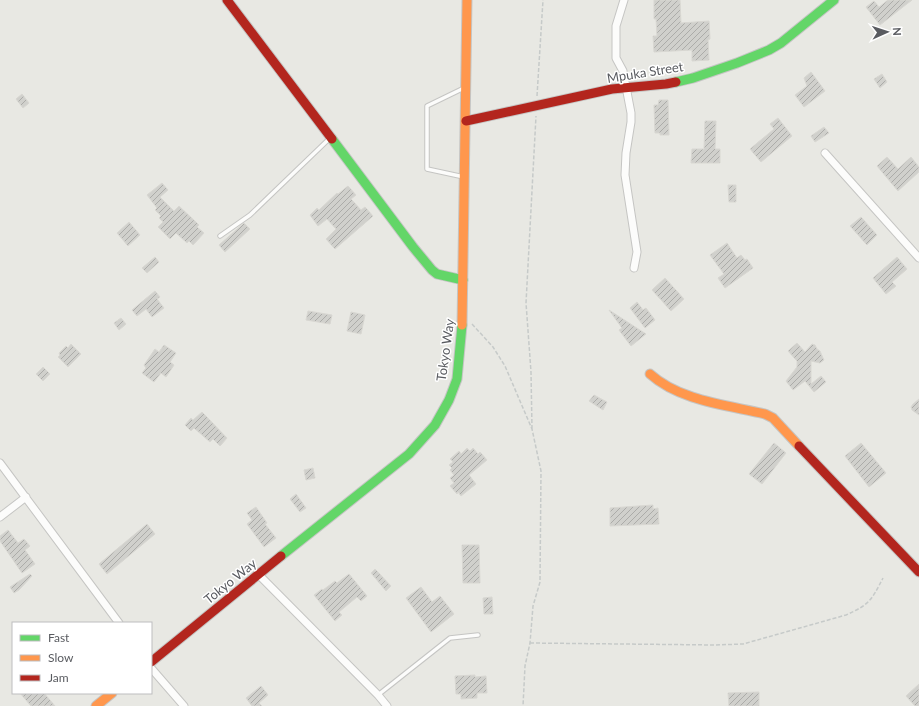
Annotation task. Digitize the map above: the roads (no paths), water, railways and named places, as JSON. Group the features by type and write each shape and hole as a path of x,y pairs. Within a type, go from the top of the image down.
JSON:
{"street":[{"path":"227,0 413,247 432,270 437,274 463,280"},
{"name":"Tokyo Way","path":"152,661 258,574 409,454 435,425 449,400 457,379 463,316 467,0"},
{"path":"624,0 616,26 616,58 622,71 629,102 631,122 626,153 625,175 637,252 634,268"},
{"name":"Mpuka Street","path":"466,121 612,89 666,84 693,78 769,50 781,43 834,0"},
{"path":"825,153 919,258"},
{"path":"650,374 659,382 688,396 760,413 773,418 919,572"},
{"path":"0,463 118,622"},
{"path":"0,517 26,497"},
{"path":"258,574 378,695 387,706"},
{"path":"152,669 184,706"},
{"path":"96,706 111,694"}],"lane":[{"path":"465,87 427,106 427,169 465,177"},
{"path":"220,236 250,215 331,137"},
{"path":"378,695 450,638 478,635"}]}
